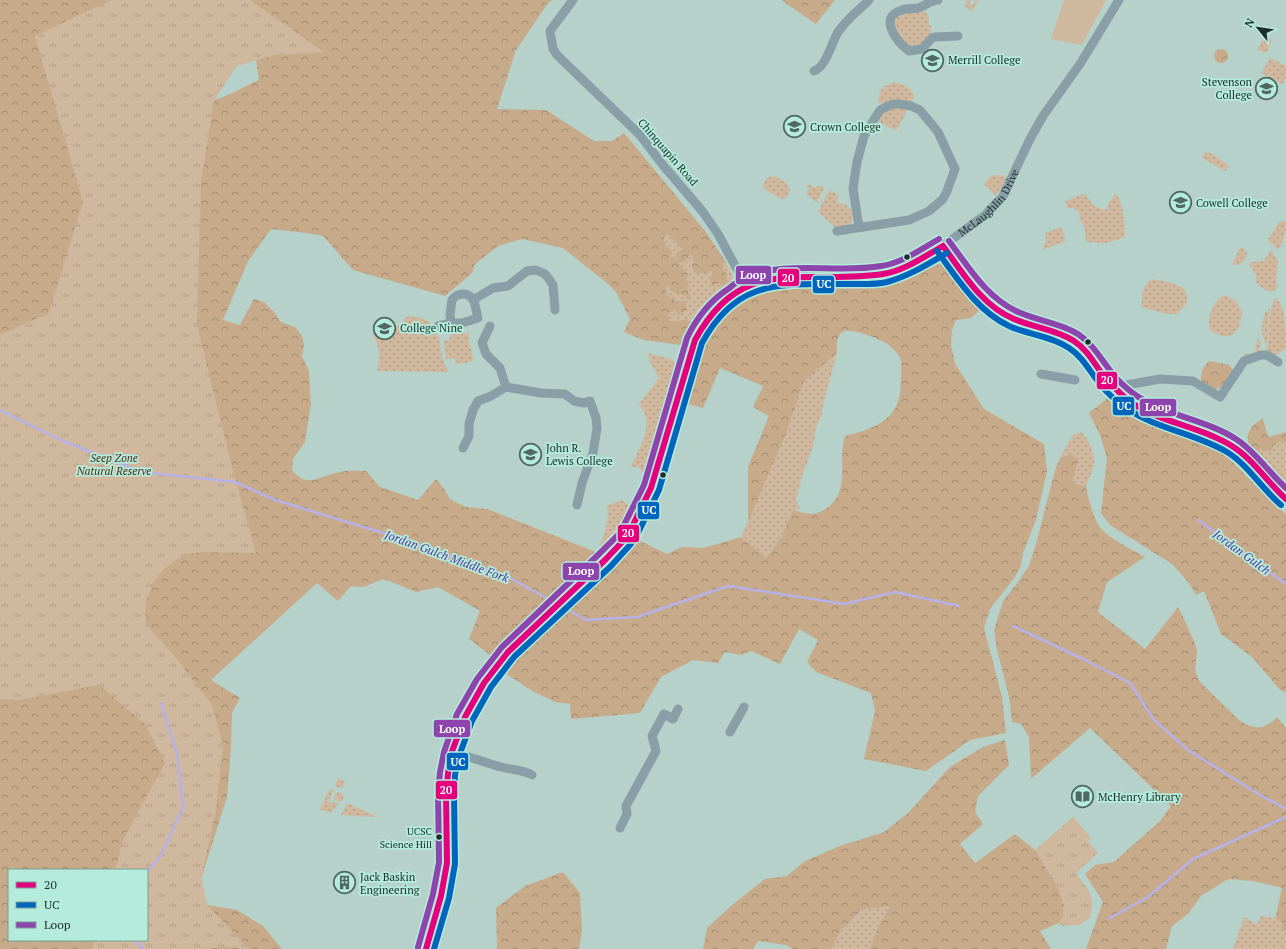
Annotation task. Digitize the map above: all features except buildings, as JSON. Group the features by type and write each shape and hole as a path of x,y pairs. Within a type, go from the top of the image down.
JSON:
{"main road":[{"name":"McLaughlin Drive","path":"426,949 447,863 446,781 452,754 463,721 480,688 496,666 521,639 588,577 624,540 631,529 644,504 655,477 693,347 701,329 717,308 746,286 768,279 783,277 859,276 884,274 912,264 943,246"},
{"path":"943,246 981,294 999,312 1014,319 1054,331 1074,341 1084,349 1106,379 1123,396 1148,412 1197,429 1233,447 1249,460 1286,499"}],"street":[{"name":"Chinquapin Road","path":"573,0 550,32 553,49 566,64 640,135 662,164 703,212 718,234 746,286"},
{"path":"814,71 818,70 824,64 838,32 869,0"},
{"path":"938,0 934,0 922,6 901,10 896,13 890,20 889,25 891,32 909,51 922,50 932,38 958,36"},
{"name":"McLaughlin Drive","path":"943,246 985,215 1003,196 1030,139 1048,106 1080,64 1119,0"},
{"path":"836,231 909,220 929,211 943,199 955,169 938,132 920,110 911,106 893,104 880,110 864,136 857,162 853,189 858,227"},
{"path":"473,300 493,288 508,286 527,271 536,270 545,274 553,286 555,310"},
{"path":"438,326 451,323 462,323 478,318 473,300 467,294 459,294 455,296 450,304 451,323"},
{"path":"490,326 482,343 486,354 500,368 506,387"},
{"path":"1121,386 1160,379 1193,381 1220,397 1244,361 1261,355 1278,362"},
{"path":"1041,374 1076,380"},
{"path":"463,448 469,436 469,424 473,410 478,401 506,387 541,393 565,394 574,401 584,403 590,402 596,418 597,428 593,453 582,483 577,505"},
{"path":"730,732 744,707"},
{"path":"620,828 627,814 626,806 656,752 652,736 664,714 673,719 678,709"},
{"path":"452,754 465,756 532,774"}],"green space":[{"path":"0,0 552,0 548,3 516,50 497,109 546,110 594,141 612,141 624,133 706,232 726,262 723,264 723,270 727,274 729,282 722,286 717,283 713,287 710,279 712,270 708,273 694,273 692,265 694,263 691,253 682,263 678,261 675,256 677,252 682,249 667,233 664,238 665,245 670,249 673,255 668,256 675,259 688,274 687,280 689,286 687,289 690,300 682,294 677,294 670,290 669,286 665,288 667,295 677,302 685,301 687,310 678,315 675,310 668,314 670,321 686,319 689,322 691,329 690,332 681,345 644,340 624,332 630,319 616,292 607,283 563,248 522,239 498,246 475,264 472,273 445,296 353,270 323,236 271,229 248,261 223,320 240,325 254,299 264,302 275,313 281,322 295,327 302,336 304,344 302,356 309,371 311,404 305,442 293,459 292,470 298,476 303,479 314,480 343,471 366,471 380,487 418,500 436,479 450,499 465,507 487,509 596,552 598,557 490,655 469,639 480,611 438,587 416,592 384,579 363,587 351,586 338,601 317,583 211,680 240,698 232,713 227,797 201,879 207,905 237,910 263,926 282,949 0,949","holes":["256,60 259,80 226,96 214,100 121,75"]},
{"name":"Seep Zone Natural Reserve","path":"111,0 250,0 324,52 275,55 237,66 214,100 201,181 197,325 231,463 256,553 201,552 188,554 177,559 164,569 154,582 147,598 145,615 146,624 176,658 212,705 223,745 216,810 201,879 207,905 249,949 227,947 202,949 92,949 95,941 148,941 148,869 115,869 124,838 165,763 145,724 99,685 19,700 0,699 0,335 49,313 83,202 35,36"},
{"path":"781,0 835,0 816,24"},
{"path":"967,0 971,0 969,3 973,5 975,2 972,0 978,0 973,10 968,9 965,6"},
{"path":"1064,0 1106,0 1082,45 1051,39"},
{"path":"923,9 929,17 929,25 931,26 930,37 924,44 908,47 892,25 899,13"},
{"path":"1265,37 1272,40 1266,53 1257,49"},
{"path":"1221,49 1226,51 1228,56 1226,61 1221,63 1216,61 1214,56 1216,51"},
{"path":"1270,58 1286,66 1286,77 1282,84 1261,73"},
{"path":"894,82 911,90 914,96 911,103 883,104 878,101 881,90"},
{"path":"904,107 907,111 896,131 878,121 885,111"},
{"path":"1205,152 1213,154 1229,166 1225,171 1202,158"},
{"path":"994,175 1001,175 1007,178 996,196 983,185 990,177"},
{"path":"773,176 782,180 788,185 789,192 784,199 778,197 763,187 766,180"},
{"path":"807,184 814,187 822,186 824,188 817,203 806,194 809,189"},
{"path":"829,190 838,195 837,203 845,204 853,212 852,222 849,227 837,229 818,212"},
{"path":"1116,193 1122,209 1125,238 1121,237 1120,239 1105,243 1086,242 1085,229 1080,220 1079,212 1073,208 1068,208 1065,201 1085,194 1094,206 1104,210 1107,209 1108,204"},
{"path":"1283,221 1286,223 1286,230 1280,248 1277,249 1268,240 1279,222"},
{"path":"1061,227 1066,241 1042,250 1046,241 1045,233"},
{"path":"667,233 682,249 677,252 678,261 682,262 687,259 691,252 694,263 712,270 712,275 717,283 727,278 727,274 723,270 723,264 726,262 733,276 732,285 705,310 689,336 691,327 686,319 670,321 668,314 675,310 678,315 687,310 685,301 677,302 667,295 665,288 669,286 682,294 689,294 686,289 688,274 667,256 670,249 665,245 664,238"},
{"path":"1240,247 1247,251 1246,259 1238,265 1232,265"},
{"path":"1271,250 1278,261 1276,284 1278,285 1274,291 1268,291 1256,283 1256,275 1249,264 1252,262 1264,261"},
{"path":"948,261 983,307 971,318 956,320 952,330 951,345 955,364 984,409 1044,444 1047,471 1036,520 1023,553 1021,565 1015,577 990,609 984,628 1002,697 1006,733 970,740 926,771 864,759 875,711 871,693 816,672 807,662 818,640 799,629 780,664 751,651 741,655 725,652 718,663 693,660 661,677 640,713 571,719 570,704 555,702 534,692 505,673 540,633 618,562 636,539 667,554 682,547 703,548 741,537 766,558 781,538 793,510 811,514 823,510 835,500 841,483 842,455 845,436 878,425 893,412 900,392 900,356 886,343 869,336 850,331 841,333 839,335 837,345 837,353 804,381 785,436 748,522 748,467 769,416 753,407 763,386 720,368 703,408 685,403 707,338 715,325 729,308 744,298 764,290 791,286 843,288 879,285"},
{"path":"1152,279 1172,283 1184,288 1187,295 1187,303 1177,314 1167,314 1141,307 1144,288"},
{"path":"1224,295 1236,301 1242,311 1241,322 1237,330 1234,334 1225,336 1219,335 1212,331 1209,326 1213,307 1218,299"},
{"path":"1276,298 1284,314 1286,348 1276,355 1266,349 1269,339 1270,316 1274,299"},
{"path":"1269,308 1268,338 1266,346 1261,330 1265,312 1267,312"},
{"path":"407,316 426,320 433,326 437,336 439,336 443,359 449,372 377,371 379,351 373,333 384,325 399,325"},
{"path":"469,332 469,342 474,360 462,364 455,363 455,358 446,359 444,341 450,338 450,334"},
{"path":"1258,337 1261,344 1259,352 1253,356 1245,357 1243,353 1254,355"},
{"path":"647,353 671,359 677,365 677,374 659,439 645,472 642,472 639,467 631,466 643,441 646,428 645,415 639,404 659,378 649,360"},
{"path":"837,353 822,414 816,428 813,447 803,473 796,500 801,509 793,510 781,538 766,558 741,537 785,436 804,381"},
{"path":"1210,361 1229,365 1233,370 1223,386 1215,390 1201,382 1202,370"},
{"path":"1109,397 1139,418 1171,433 1222,451 1278,508 1286,514 1286,692 1280,690 1252,657 1221,634 1204,591 1196,595 1189,583 1172,564 1110,525 1101,513 1107,458 1100,435 1089,413"},
{"path":"1263,419 1268,437 1286,432 1286,443 1283,441 1274,445 1270,451 1263,451 1260,448 1259,459 1250,447 1248,435 1251,428"},
{"path":"1081,432 1087,439 1094,457 1094,465 1086,487 1072,482 1072,454 1060,458 1073,434 1075,435"},
{"path":"1283,441 1286,443 1286,490 1259,459 1260,448 1274,445"},
{"path":"1072,454 1078,459 1072,482 1086,487 1093,512 1099,526 1108,535 1145,557 1107,582 1098,612 1145,649 1178,607 1196,646 1197,655 1195,670 1201,683 1240,721 1245,724 1260,727 1268,724 1277,717 1286,728 1286,932 1281,927 1283,923 1277,920 1276,915 1282,888 1253,881 1228,879 1201,896 1188,914 1172,926 1166,949 1086,949 1103,902 1085,874 1095,865 1114,862 1160,821 1171,806 1090,728 1031,779 1029,737 1021,724 1012,722 1009,696 997,650 994,630 1003,601 1029,566 1055,470 1060,458"},
{"path":"621,500 630,507 630,516 618,535 598,557 596,552 601,543 605,529 608,516 607,506"},
{"path":"1005,740 1009,765 978,796 975,812 983,824 960,844 975,863 1015,834 1035,850 1055,882 1064,902 1064,917 1059,923 1040,931 1051,949 870,949 878,927 890,906 862,910 840,932 831,949 793,949 786,945 758,941 753,949 703,949 707,928 732,905 765,879 787,876 805,861 840,846 884,832 908,813 950,767 983,747"},
{"path":"338,778 345,781 342,789 335,786"},
{"path":"334,789 328,802 331,803 332,801 339,804 330,813 320,809 329,790"},
{"path":"337,793 341,793 343,797 341,801 337,801 335,799 335,795"},
{"path":"347,803 375,816 341,815"},
{"path":"1073,817 1091,838 1088,841 1098,853 1076,873 1090,894 1092,903 1090,918 1079,925 1062,926 1059,923 1063,915 1061,896 1057,886 1035,850"},
{"path":"563,872 580,893 582,930 579,949 497,949 496,908 525,886"},
{"path":"890,906 878,927 870,949 831,949 840,932 863,910"},
{"path":"1276,915 1277,920 1283,923 1281,927 1286,932 1286,949 1233,949 1244,917 1257,924 1261,916 1273,918"}],"waterway":[{"name":"Jordan Gulch Middle Fork","path":"0,410 63,441 136,470"},
{"name":"Jordan Gulch Middle Fork","path":"140,472 235,482 275,500 393,536 506,576 554,602"},
{"name":"Jordan Gulch","path":"1198,520 1286,584"},
{"name":"Jordan Gulch Middle Fork","path":"561,606 586,620 637,617 728,586 844,604 895,592 959,606"},
{"name":"Jordan Gulch Middle Fork","path":"1013,626 1130,683 1154,720 1188,750 1260,795 1286,809"},
{"path":"148,871 161,855 183,808 177,753 161,703"},
{"path":"1108,919 1148,897 1193,859 1286,817"},
{"path":"135,941 143,949"}],"transit line":[{"name":"Loop","path":"418,947 433,894 439,862 438,793 440,772 444,752 457,714 477,679 502,647 618,535 644,485 687,338 699,317 721,294 741,280 759,273 793,268 847,269 881,266 904,259 939,239"},
{"name":"Loop","path":"949,241 978,280 1005,305 1016,311 1063,327 1078,334 1092,347 1117,379 1134,394 1159,408 1224,432 1236,439 1250,450 1286,488"},
{"name":"20","path":"943,246 974,288 992,306 1014,319 1029,325 1052,331 1074,341 1087,353 1105,378 1129,401 1167,420 1220,439 1232,446 1247,457 1286,499"},
{"name":"20","path":"426,949 441,896 447,863 446,793 451,754 465,717 484,683 508,652 605,560 624,540 631,529 651,488 695,340 714,312 733,294 754,284 777,278 854,277 883,274 899,270 943,246"},
{"name":"UC","path":"937,251 968,293 987,312 1009,326 1047,338 1069,348 1082,360 1106,391 1122,405 1149,421 1202,440 1235,457 1281,505"},
{"name":"UC","path":"434,949 449,898 455,864 455,775 459,756 472,721 491,687 514,657 611,566 630,545 638,533 659,490 702,343 716,322 731,306 747,296 764,289 802,284 877,284 911,273 947,253"}],"place":[{"name":"Merrill College","path":"932,60"},
{"name":"Stevenson College","path":"1267,88"},
{"name":"Crown College","path":"795,127"},
{"name":"Cowell College","path":"1180,203"},
{"name":"College Nine","path":"385,328"},
{"name":"John R. Lewis College","path":"530,454"},
{"name":"McHenry Library","path":"1082,797"},
{"name":"UCSC Science Hill","path":"439,837"},
{"name":"Jack Baskin Engineering","path":"345,883"}]}
